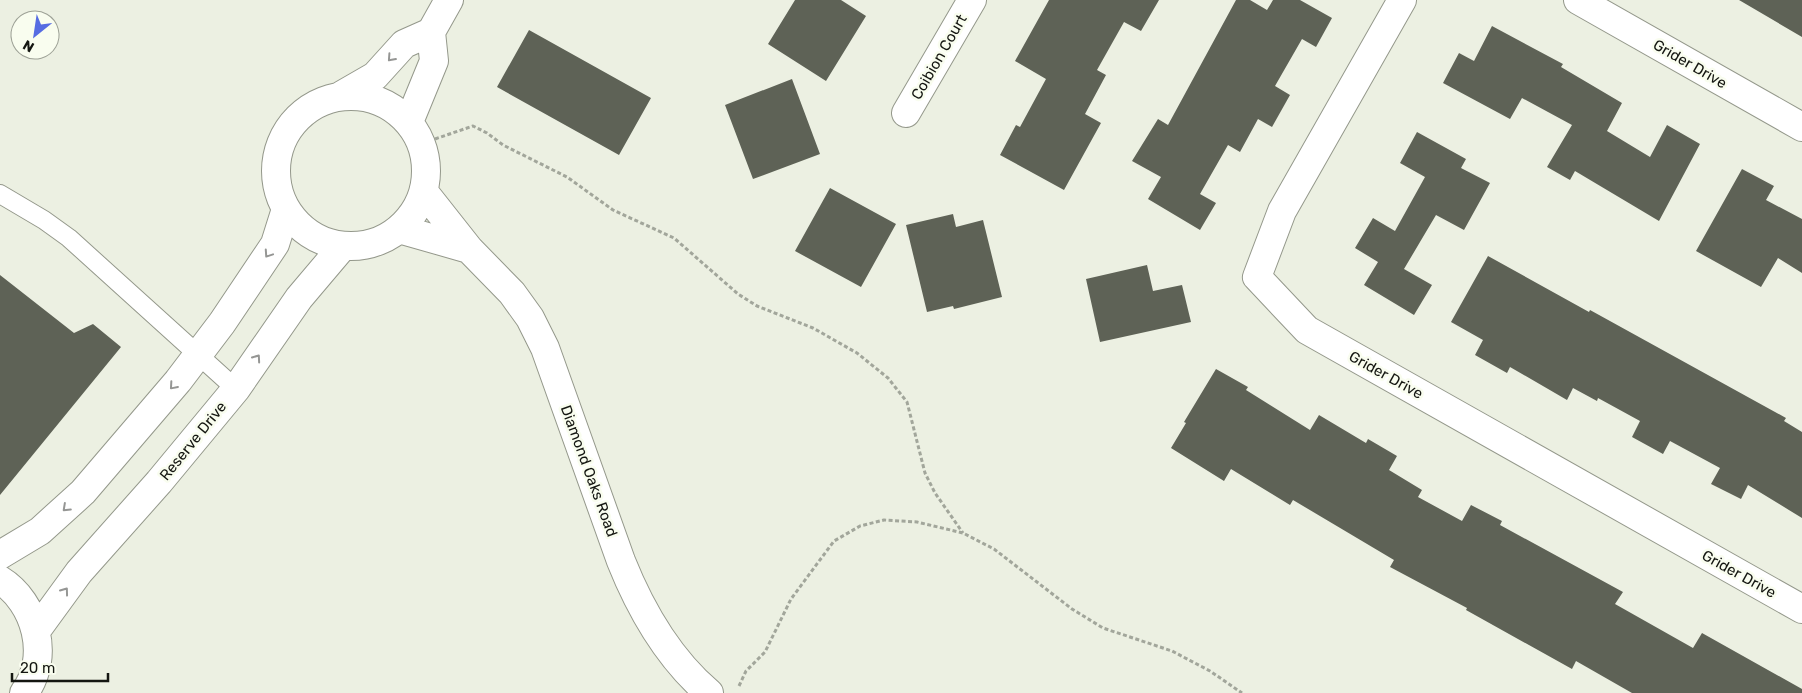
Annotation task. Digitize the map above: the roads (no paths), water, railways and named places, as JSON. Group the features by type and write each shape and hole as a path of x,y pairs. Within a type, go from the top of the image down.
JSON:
{"street":[{"path":"415,132 434,61 431,32 449,0"},
{"name":"Coibion Court","path":"906,113 972,0"},
{"name":"Grider Drive","path":"1402,0 1282,211 1257,277 1307,330 1802,609"},
{"name":"Grider Drive","path":"1578,0 1802,127"},
{"path":"342,96 366,97 390,106 415,132 427,168 424,192 413,215 399,229 382,240 363,246 343,246 320,240 301,227 286,209 277,186 276,161 283,137 297,117 318,103 342,96 375,76 404,44 431,32"},
{"name":"Diamond Oaks Road","path":"424,192 469,249 512,293 530,318 545,348 634,593 647,618 666,646 692,679 709,693"},
{"path":"0,555 40,531 83,492 200,354 275,244 286,209"},
{"name":"Diamond Oaks Road","path":"399,229 469,249"},
{"name":"Reserve Drive","path":"36,631 78,572 160,482 236,389 299,298 343,246"},
{"path":"0,580 10,586 27,606 36,631 38,659 28,691"}],"lane":[{"path":"0,194 44,220 69,238 200,354 236,389"}]}
